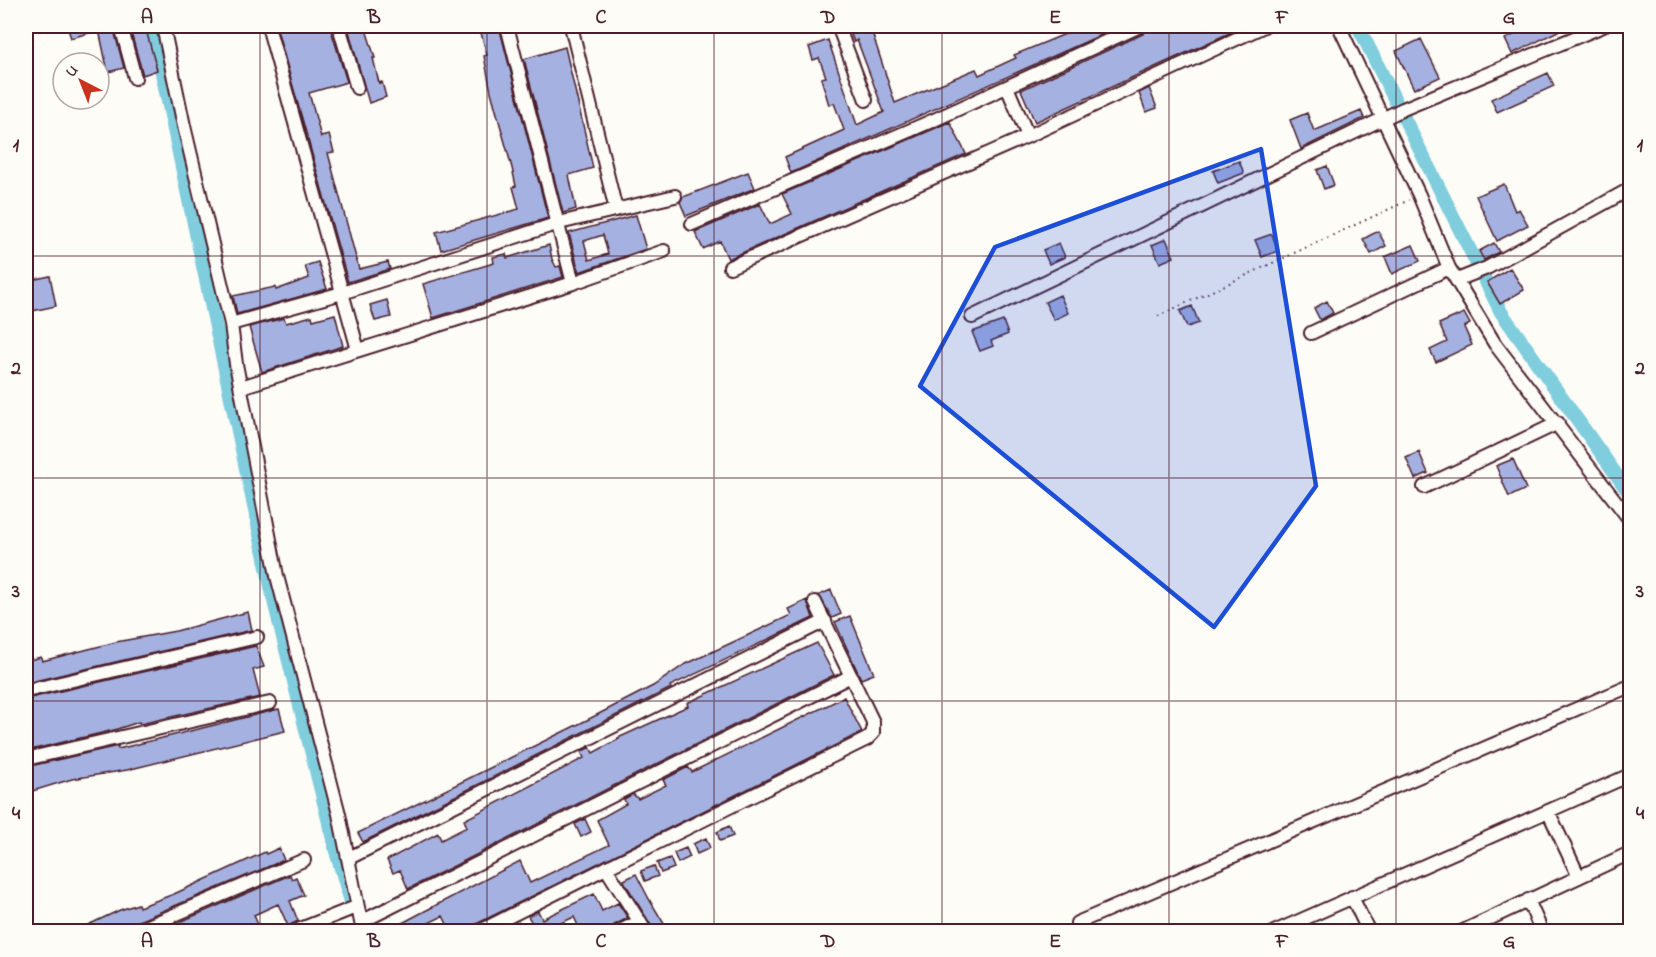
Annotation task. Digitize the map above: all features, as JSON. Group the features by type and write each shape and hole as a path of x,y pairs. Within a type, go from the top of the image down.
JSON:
{"street":[{"path":"122,26 135,78"},
{"path":"163,26 231,324 277,576 349,858 352,908 362,927 851,676"},
{"path":"268,26 358,350"},
{"path":"339,26 357,88"},
{"path":"507,26 573,283"},
{"path":"571,26 616,210"},
{"path":"838,26 866,100"},
{"path":"692,224 1007,87 1140,26"},
{"path":"730,267 1028,136 1264,26"},
{"path":"1339,26 1419,195 1449,268 1495,345 1558,423 1630,520"},
{"path":"972,317 1403,109 1603,26"},
{"path":"1007,87 1028,136"},
{"path":"1457,280 1487,268 1630,189"},
{"path":"231,324 342,293 559,223 675,196"},
{"path":"241,387 573,283 664,251"},
{"path":"1311,333 1449,268"},
{"path":"1424,487 1558,423"},
{"path":"478,932 870,737 874,729 873,722 815,602"},
{"path":"349,858 825,621"},
{"path":"26,691 257,637"},
{"path":"1077,923 1630,686"},
{"path":"26,759 270,703"},
{"path":"1274,932 1630,775"},
{"path":"1548,811 1579,877"},
{"path":"1461,932 1630,853"},
{"path":"134,932 304,860"},
{"path":"606,868 643,926 618,932"},
{"path":"1352,897 1369,932"},
{"path":"1528,900 1542,932"},
{"path":"293,932 352,908"}],"path":[{"path":"1158,316 1419,195"}],"highlighted area":[{"path":"1261,149 1316,486 1214,627 920,386 995,247"}],"building":[{"path":"67,26 113,26 124,68 111,71 111,51 104,51 99,30 71,38"},
{"path":"129,26 145,26 157,70 143,75"},
{"path":"276,26 329,26 347,82 309,93 321,137 329,135 334,152 328,153 359,269 388,262 390,269 348,282"},
{"path":"365,26 375,58 373,58 379,83 382,82 386,97 369,103 348,28"},
{"path":"479,26 499,26 548,218 441,250 436,232 519,209 513,187 516,186 512,168 491,92 484,56 487,55"},
{"path":"853,26 870,26 895,103 976,69 979,75 1016,58 1014,55 1070,32 1067,26 1121,26 791,173 785,157 844,130 834,103 829,105 821,78 826,77 819,58 813,60 809,47 828,40 857,125 884,112 857,40 854,42 850,32 855,30"},
{"path":"1148,26 1235,26 1236,30 1035,122 1021,90 1143,34"},
{"path":"1532,26 1568,26 1512,54 1505,39"},
{"path":"1421,39 1440,77 1414,89 1396,51"},
{"path":"565,47 593,168 569,175 576,209 563,213 524,59"},
{"path":"1548,73 1554,86 1497,112 1491,99"},
{"path":"1149,88 1157,108 1146,112 1139,93"},
{"path":"1361,111 1364,118 1301,149 1290,120 1307,113 1314,131"},
{"path":"950,122 966,154 728,259 720,241 703,249 695,232 760,204 770,224 792,214 782,194"},
{"path":"1239,161 1244,173 1218,183 1213,171"},
{"path":"1327,166 1334,185 1324,189 1317,170"},
{"path":"748,172 755,188 686,216 680,202 683,197"},
{"path":"1504,184 1515,211 1519,209 1528,225 1497,241 1476,196"},
{"path":"636,215 646,249 579,272 569,233","holes":["603,235 608,254 589,260 584,241"]},
{"path":"1378,231 1386,246 1371,254 1363,239"},
{"path":"1272,234 1278,251 1262,257 1255,240"},
{"path":"1166,239 1174,257 1160,263 1152,245"},
{"path":"1059,243 1065,257 1049,264 1043,250"},
{"path":"1494,243 1499,252 1484,260 1479,251"},
{"path":"549,245 552,259 556,267 560,266 563,277 433,318 423,284 494,263 493,257 506,254 507,258"},
{"path":"1413,245 1420,261 1392,274 1385,257"},
{"path":"318,262 327,289 237,314 233,296 275,287 276,290 309,278 305,266"},
{"path":"1510,268 1524,290 1500,304 1487,282"},
{"path":"50,276 56,306 32,311 27,281"},
{"path":"1060,295 1068,313 1054,320 1045,302"},
{"path":"387,300 391,317 375,321 370,305"},
{"path":"1327,301 1333,313 1320,320 1314,308"},
{"path":"1192,306 1199,323 1187,327 1180,311"},
{"path":"1464,313 1470,324 1464,327 1472,345 1436,362 1430,350 1447,342 1439,324"},
{"path":"335,314 343,346 262,372 249,327 284,318 286,323 312,316 313,320"},
{"path":"1003,321 1008,334 991,341 993,346 980,351 972,332"},
{"path":"1419,452 1428,473 1415,479 1406,458"},
{"path":"1513,459 1526,489 1509,497 1496,466"},
{"path":"831,590 841,614 832,618 819,595"},
{"path":"807,600 813,618 670,686 671,688 363,842 358,833 653,686 684,665 791,615 788,609"},
{"path":"248,612 252,630 26,683 26,661 41,657 42,661 116,642 176,631"},
{"path":"850,616 874,674 861,679 835,622"},
{"path":"817,643 834,675 408,889 400,870 393,873 387,860 438,833 441,840 467,827 464,820 584,758 581,752 590,747 593,753 618,738 688,706 687,703"},
{"path":"256,646 264,667 253,670 260,697 140,724 139,722 26,751 26,699"},
{"path":"844,697 862,732 474,925 469,932 451,932 443,916 420,927 422,932 385,932 520,861 530,883 609,845 597,820 626,804 624,799 633,794 638,799 666,785 663,780 688,767 692,772"},
{"path":"279,709 285,731 127,770 72,779 26,793 26,767 118,746 118,749"},
{"path":"585,819 591,832 581,837 575,824"},
{"path":"729,826 733,836 720,841 717,832"},
{"path":"706,838 710,848 697,854 693,844"},
{"path":"279,848 284,860 131,924 126,932 73,932 120,910 138,904 139,907 174,894 265,852 266,854"},
{"path":"686,848 690,857 678,863 674,853"},
{"path":"670,858 674,868 661,873 657,863"},
{"path":"654,866 658,876 645,881 641,871"},
{"path":"636,874 669,932 655,932 625,883 624,880"},
{"path":"290,875 292,879 296,877 304,895 290,901 298,921 288,926 278,904 254,915 261,932 156,932"},
{"path":"594,894 602,911 618,903 628,918 614,925 609,932 581,932 574,917 541,932 514,932 532,923 528,916 538,911 542,919"}],"waterway":[{"path":"152,26 275,605 337,855 354,912"},
{"path":"1358,26 1501,312 1630,494"}]}
